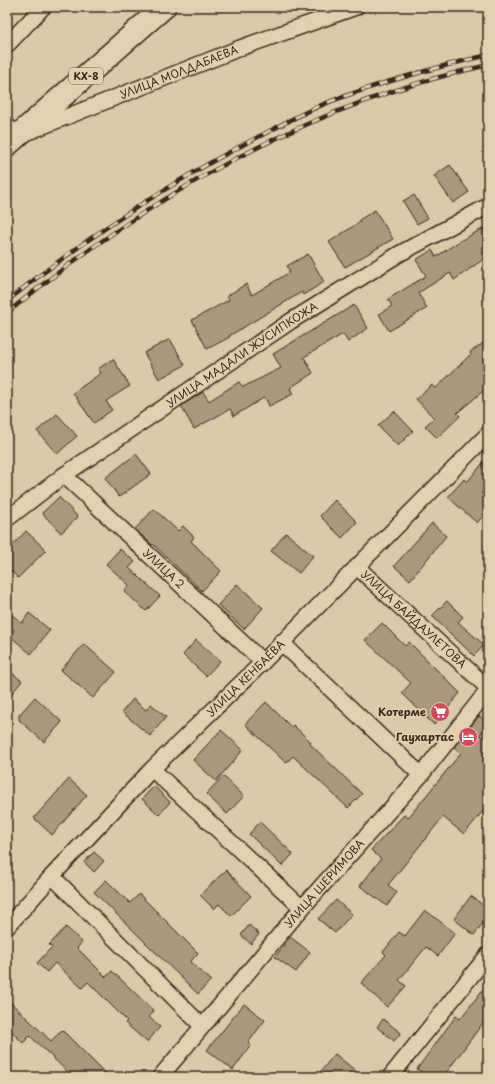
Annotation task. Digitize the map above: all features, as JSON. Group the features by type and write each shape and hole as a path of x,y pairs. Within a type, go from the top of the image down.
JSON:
{"main road":[{"name":"КХ-8","path":"11,136 164,7"}],"street":[{"path":"7,45 43,7"},
{"name":"УЛИЦА МОЛДАБАЕВА","path":"11,136 240,48 356,7"},
{"name":"УЛИЦА МАДАЛИ ЖУСИПКОЖА","path":"7,519 64,475 291,321 399,254 488,206"},
{"name":"УЛИЦА КЕНБАЕВА","path":"7,927 52,876 152,769 263,662 356,566 488,434"},
{"name":"УЛИЦА 2","path":"64,475 263,662"},
{"name":"УЛИЦА БАЙДАУЛЕТОВА","path":"356,566 488,689"},
{"path":"281,642 421,775"},
{"name":"УЛИЦА ШЕРИМОВА","path":"160,1077 302,908 421,775 488,689"},
{"path":"152,769 302,908"},
{"path":"52,876 202,1026"},
{"path":"390,1077 488,955"}],"building":[{"path":"450,165 469,192 453,203 434,176"},
{"path":"414,195 428,218 417,224 403,201"},
{"path":"375,210 393,239 345,267 329,242 360,222 359,220"},
{"path":"488,226 488,256 454,280 450,273 418,293 427,308 389,331 379,314 392,306 388,299 426,276 416,260 432,250 436,257 458,242"},
{"path":"308,254 324,282 303,295 302,292 229,336 230,337 207,349 192,320 229,300 227,296 246,284 252,295 290,272 287,266"},
{"path":"354,305 368,328 348,342 343,334 304,357 313,373 290,388 293,394 269,406 265,397 234,416 230,409 194,429 181,406 203,392 209,401 239,382 243,387 281,368 273,354"},
{"path":"170,339 185,365 159,379 144,353"},
{"path":"488,340 488,387 457,413 460,416 437,438 425,426 434,418 416,399 432,385 435,389 471,354 470,352"},
{"path":"113,359 130,386 106,401 112,410 94,423 73,393 101,373 98,369"},
{"path":"394,411 413,431 398,446 378,426"},
{"path":"57,414 77,436 57,454 37,431"},
{"path":"136,454 151,474 119,497 105,478"},
{"path":"488,457 488,485 481,493 488,499 488,510 477,523 448,497 464,479 467,482"},
{"path":"59,497 78,517 61,533 42,513"},
{"path":"335,500 357,522 342,538 320,516"},
{"path":"154,509 178,531 183,526 194,537 191,541 221,571 202,591 153,544 152,545 135,529"},
{"path":"432,523 446,536 410,580 394,566"},
{"path":"26,531 46,550 18,578 7,567 7,551"},
{"path":"286,533 313,556 299,573 271,551"},
{"path":"120,549 135,562 129,568 160,596 146,611 124,591 129,585 106,564"},
{"path":"237,584 263,608 244,629 218,605"},
{"path":"447,601 463,617 458,622 484,645 474,656 432,616"},
{"path":"7,611 22,623 29,613 50,630 31,654 10,636 14,630 7,624"},
{"path":"382,623 405,646 409,642 460,693 434,725 402,693 411,683 365,640"},
{"path":"196,640 220,661 206,676 183,655"},
{"path":"84,644 116,672 93,698 61,670"},
{"path":"7,669 22,681 7,699"},
{"path":"35,697 62,722 44,742 19,720 19,715"},
{"path":"133,699 146,710 151,704 166,717 150,736 122,712"},
{"path":"266,702 291,727 293,725 311,742 310,744 362,794 348,808 293,756 286,763 245,724"},
{"path":"479,716 488,722 480,735 488,740 488,805 464,834 443,817 388,885 397,892 387,906 360,886 381,859 371,850 404,815 408,818 461,753 454,747"},
{"path":"221,730 243,750 216,781 193,760"},
{"path":"223,776 244,796 227,814 206,794"},
{"path":"69,779 87,795 52,835 34,818"},
{"path":"154,786 170,802 159,815 142,799"},
{"path":"260,822 293,854 282,866 249,834"},
{"path":"94,852 104,861 94,872 84,862"},
{"path":"226,870 251,896 231,916 219,904 214,909 200,895"},
{"path":"106,880 130,903 139,894 198,953 190,962 211,980 198,994 94,892"},
{"path":"471,896 488,909 488,916 474,935 454,919"},
{"path":"336,900 352,914 335,933 318,919"},
{"path":"425,910 455,933 438,956 426,947 399,980 406,986 387,1007 361,983 386,955 383,952 399,932 405,936"},
{"path":"249,925 259,934 251,944 241,935"},
{"path":"66,927 82,942 77,948 106,977 112,971 154,1011 149,1017 160,1027 147,1042 125,1023 127,1021 88,982 82,988 55,963 47,972 37,963 52,947 49,945"},
{"path":"290,937 310,952 296,972 275,957"},
{"path":"488,983 488,1016 443,1077 429,1077 417,1069 456,1016 460,1019"},
{"path":"7,999 51,1041 62,1030 109,1077 73,1077 30,1036 23,1043 7,1027"},
{"path":"244,1004 265,1020 248,1043 251,1045 233,1070 207,1050"},
{"path":"383,1019 401,1033 394,1041 377,1027"},
{"path":"335,1054 363,1077 316,1077"}],"railway":[{"path":"7,301 67,255 129,212 194,172 298,116 327,103 374,86 431,69 488,55"},
{"path":"7,313 61,270 117,231 174,194 233,160 294,130 356,104 421,82 488,65"}],"place":[{"name":"Котерме","path":"440,712"},
{"name":"Гаухартас","path":"468,737"}]}
